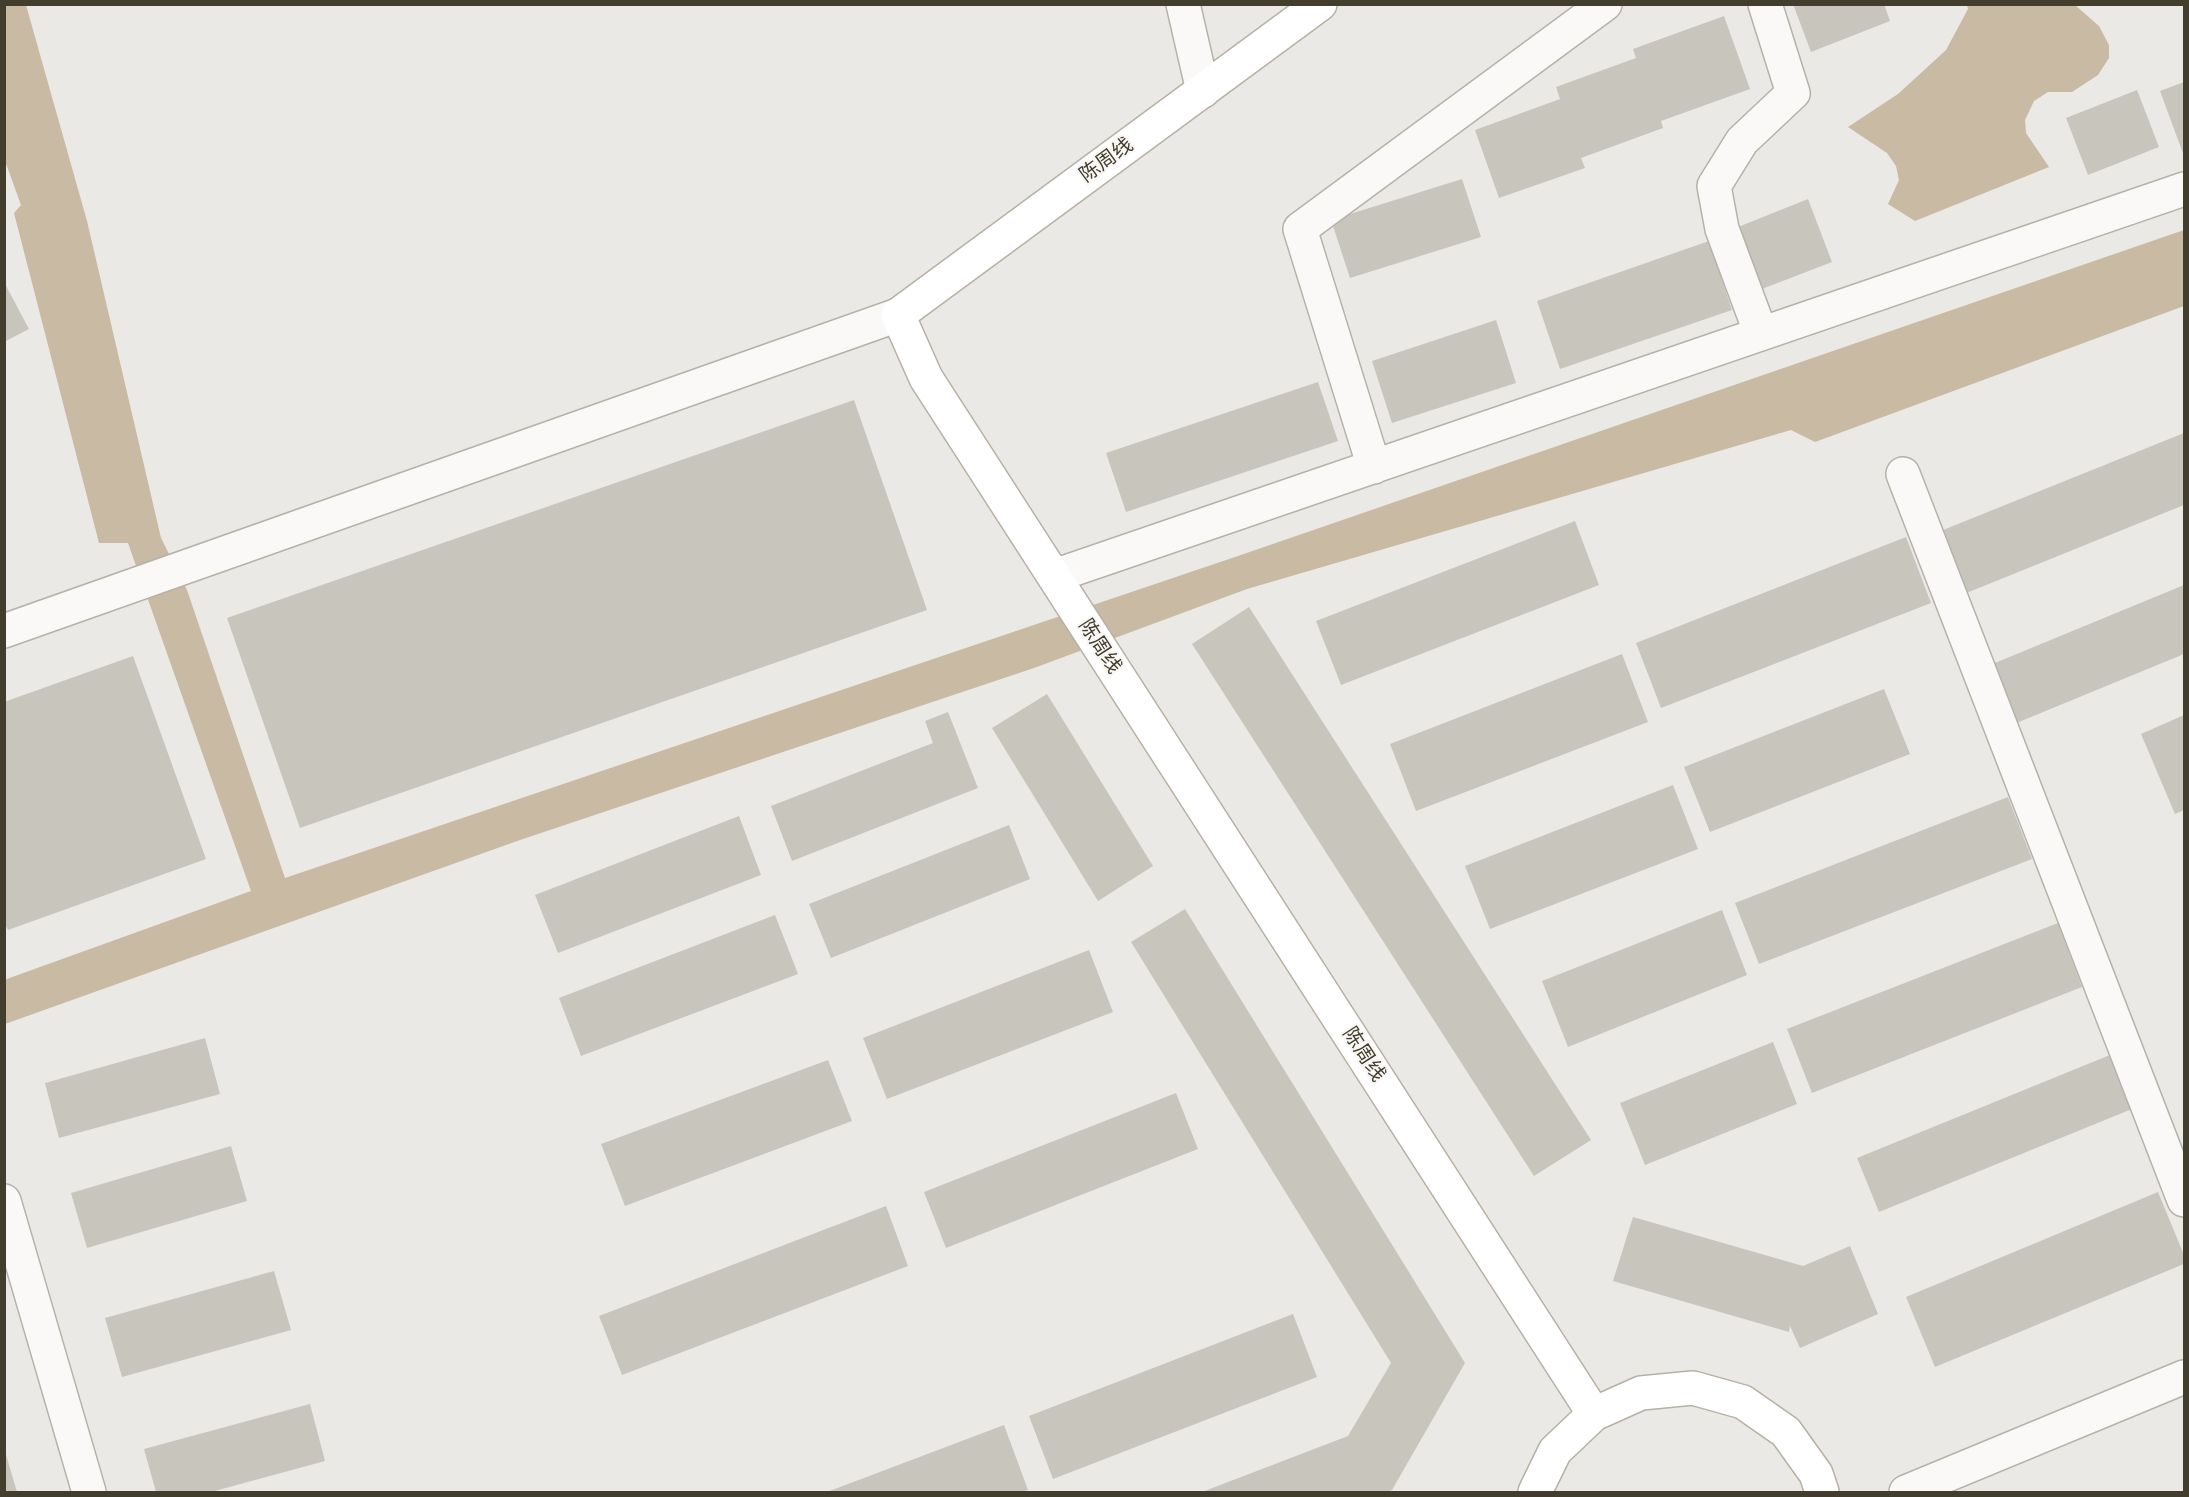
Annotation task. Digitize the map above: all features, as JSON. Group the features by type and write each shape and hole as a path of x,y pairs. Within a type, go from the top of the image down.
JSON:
{"main road":[{"name":"陈周线","path":"1320,4 898,315 926,378 1594,1414"},
{"path":"1535,1492 1555,1451 1594,1414 1641,1393 1693,1388 1743,1402 1786,1432 1816,1474 1822,1492"}],"street":[{"path":"1183,4 1203,91"},
{"path":"1374,467 1300,229 1605,4"},
{"path":"1761,334 1722,229 1714,186 1742,141 1793,93 1765,4"},
{"path":"1054,576 2184,189"},
{"path":"4,631 898,315"},
{"path":"1903,474 2184,1200"},
{"path":"4,1201 90,1492"},
{"path":"1906,1492 2184,1377"}],"shaded area":[{"path":"5,5 26,5 87,221 161,538 187,590 285,878 1238,556 2184,230 2184,306 1815,442 1791,430 1247,589 1034,668 520,840 5,1024 4,980 251,891 128,543 99,543 14,213 21,205 4,158"},
{"path":"1967,5 2075,5 2099,26 2109,45 2109,58 2098,75 2072,92 2048,92 2034,101 2025,120 2026,133 2049,167 1915,221 1888,204 1899,180 1896,166 1887,153 1848,127 1898,94 1946,50 1968,9"}],"building":[{"path":"1793,4 1884,4 1890,21 1811,52"},
{"path":"1724,16 1750,89 1661,121 1663,128 1581,158 1585,168 1499,198 1475,130 1560,99 1556,87 1636,58 1633,49"},
{"path":"2184,82 2184,156 2160,91"},
{"path":"2137,90 2159,147 2088,175 2066,118"},
{"path":"1462,179 1481,237 1350,278 1331,220"},
{"path":"1808,199 1832,262 1762,289 1738,227"},
{"path":"1709,241 1732,310 1560,369 1537,301"},
{"path":"4,282 29,329 4,342"},
{"path":"1496,320 1516,383 1392,423 1372,361"},
{"path":"1318,382 1338,441 1126,512 1106,453"},
{"path":"854,400 927,610 300,828 227,618"},
{"path":"2184,433 2184,505 1964,594 1938,532"},
{"path":"1575,521 1599,585 1341,685 1316,621"},
{"path":"1906,537 1931,603 1661,708 1636,643"},
{"path":"2184,585 2184,654 2014,724 1990,665"},
{"path":"1249,607 1591,1140 1534,1176 1192,644"},
{"path":"1622,654 1648,722 1416,811 1390,744"},
{"path":"133,656 206,859 8,930 4,922 4,702"},
{"path":"1884,689 1910,754 1710,832 1684,767"},
{"path":"1047,694 1153,866 1098,901 992,728"},
{"path":"948,712 978,788 792,861 771,806 933,743 925,721"},
{"path":"2184,715 2184,810 2175,814 2141,734"},
{"path":"1673,785 1698,849 1490,929 1465,866"},
{"path":"2008,797 2032,859 1759,964 1735,903"},
{"path":"739,816 761,875 558,953 535,895"},
{"path":"1009,825 1030,879 831,958 809,904"},
{"path":"1185,909 1465,1363 1392,1490 1387,1492 1202,1492 1348,1436 1391,1363 1131,942"},
{"path":"1722,910 1747,975 1568,1047 1542,981"},
{"path":"775,915 798,974 581,1056 559,998"},
{"path":"2058,923 2082,987 1812,1093 1787,1029"},
{"path":"1089,950 1113,1012 887,1099 863,1038"},
{"path":"205,1038 220,1094 59,1138 45,1083"},
{"path":"1773,1042 1797,1104 1645,1165 1620,1103"},
{"path":"2110,1055 2132,1109 1879,1212 1857,1158"},
{"path":"828,1060 852,1121 625,1206 601,1144"},
{"path":"1176,1093 1198,1149 946,1248 924,1192"},
{"path":"231,1146 247,1201 87,1248 71,1193"},
{"path":"2158,1192 2184,1255 2184,1264 1935,1367 1906,1297"},
{"path":"886,1206 908,1266 622,1375 599,1316"},
{"path":"1633,1217 1803,1266 1850,1246 1878,1314 1800,1348 1790,1326 1789,1332 1613,1281"},
{"path":"274,1271 291,1330 122,1377 105,1318"},
{"path":"1293,1314 1317,1377 1053,1479 1029,1416"},
{"path":"310,1404 325,1461 211,1492 156,1492 144,1449"},
{"path":"1004,1425 1028,1490 1021,1492 827,1492"},
{"path":"5,1451 17,1492 4,1492"}]}
